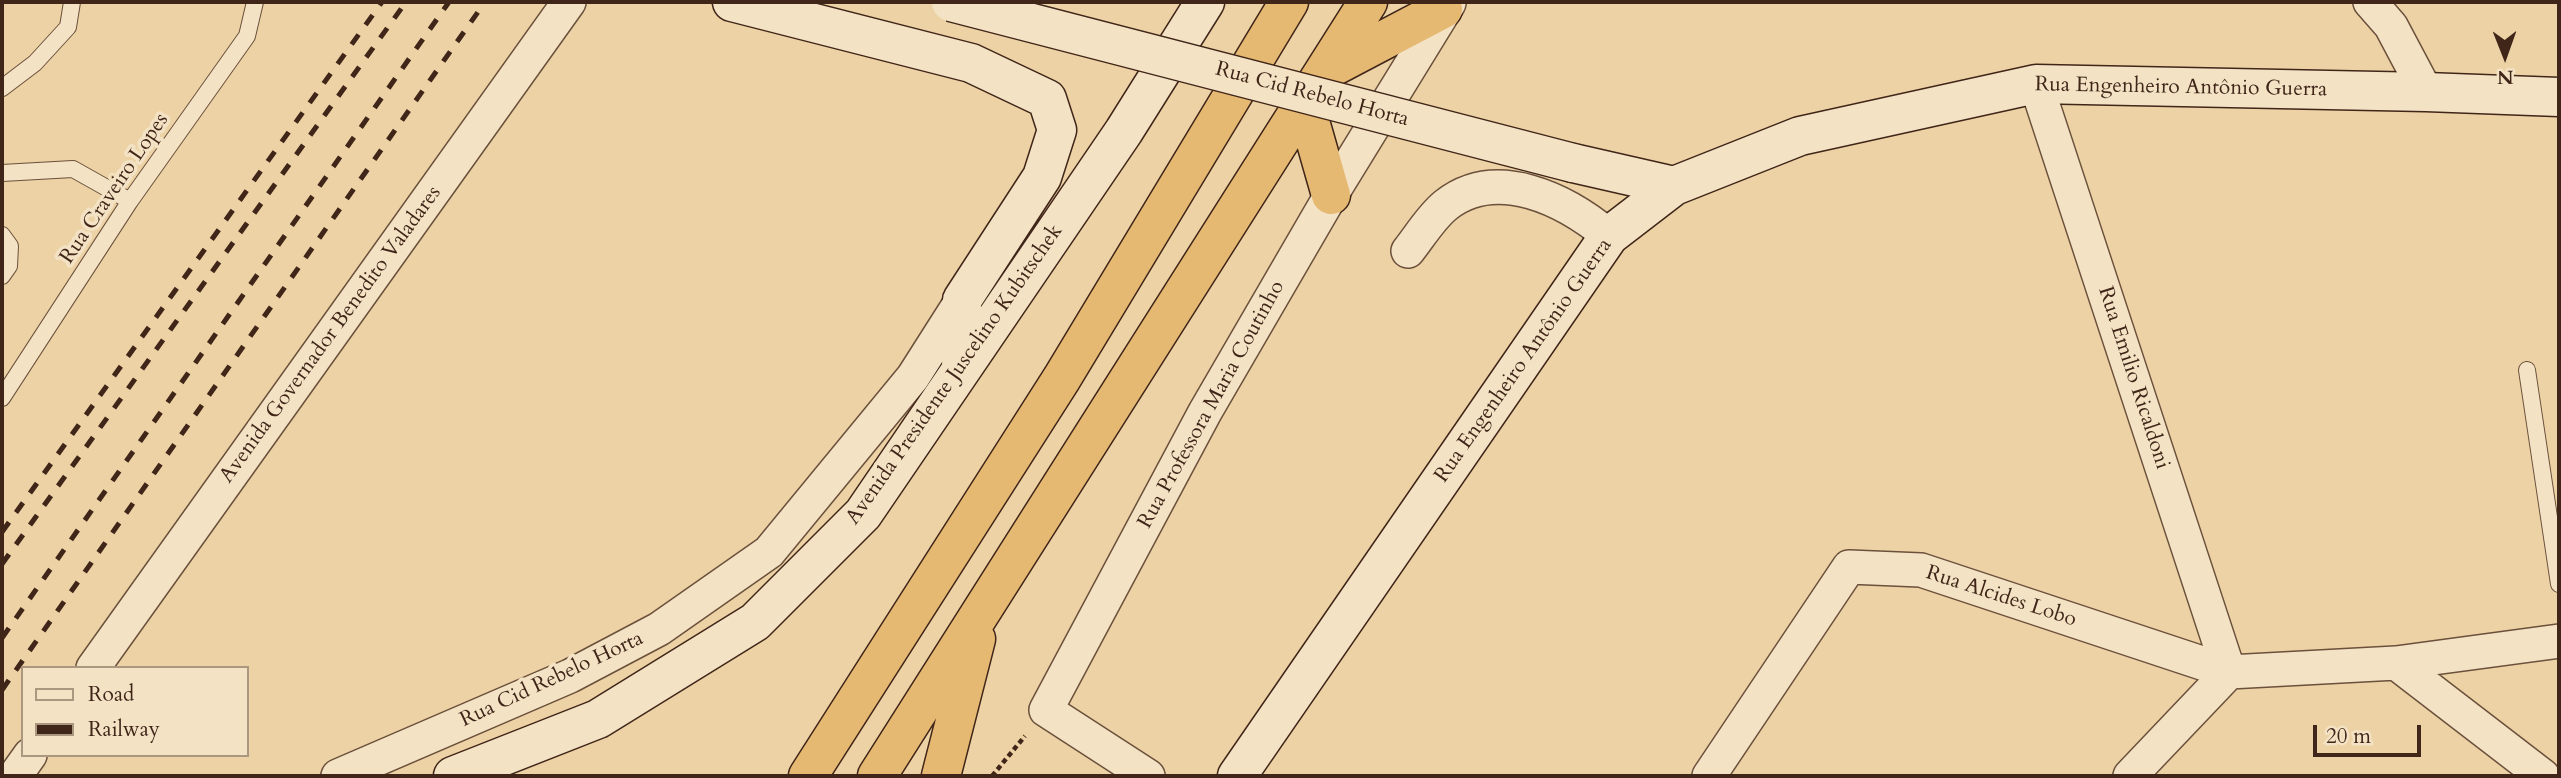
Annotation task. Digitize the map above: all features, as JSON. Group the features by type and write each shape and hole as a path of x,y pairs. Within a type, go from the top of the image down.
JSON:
{"highway":[{"path":"808,776 1062,378 1289,2"},
{"path":"877,776 1368,2"},
{"path":"1327,70 1447,4"},
{"path":"1305,104 1331,195"},
{"path":"941,776 984,605"}],"street":[{"name":"Avenida Governador Benedito Valadares","path":"94,666 569,2"},
{"name":"Rua Cid Rebelo Horta","path":"338,776 570,676 659,629 769,552 913,377 1042,177 1057,130 1047,99 971,63 732,2"},
{"name":"Rua Cid Rebelo Horta","path":"951,2 1573,163 1674,186"},
{"name":"Avenida Presidente Juscelino Kubitschek","path":"453,776 598,719 755,622 863,514 1124,131 1205,2"},
{"path":"2370,2 2392,26 2426,92"},
{"name":"Rua Professora Maria Coutinho","path":"1046,709 1205,412 1331,195 1447,4"},
{"name":"Rua Engenheiro Antônio Guerra","path":"1237,776 1609,236 1674,186 1800,136 2036,84 2559,97"},
{"name":"Rua Emilio Ricaldoni","path":"2036,84 2230,672"},
{"path":"1408,251 1445,206 1468,191 1504,186 1553,199 1586,216 1609,236"},
{"path":"961,370 962,300"},
{"name":"Rua Alcides Lobo","path":"1709,776 1849,567 1921,570 2230,672"},
{"path":"2130,776 2230,672 2396,663 2559,640"},
{"path":"2396,663 2543,776"},
{"path":"1046,709 1148,776"}],"lane":[{"path":"2,88 35,63 68,27 72,2"},
{"name":"Rua Craveiro Lopes","path":"2,398 130,201 247,36 255,2"},
{"path":"2,173 73,169 130,201"},
{"path":"2,235 10,246 9,266 2,276"},
{"path":"2527,370 2559,584"}],"path":[{"path":"992,776 1046,709"}],"railway":[{"path":"2,532 382,2"},
{"path":"2,564 406,2"},
{"path":"2,638 449,2"},
{"path":"2,690 485,2"}]}
